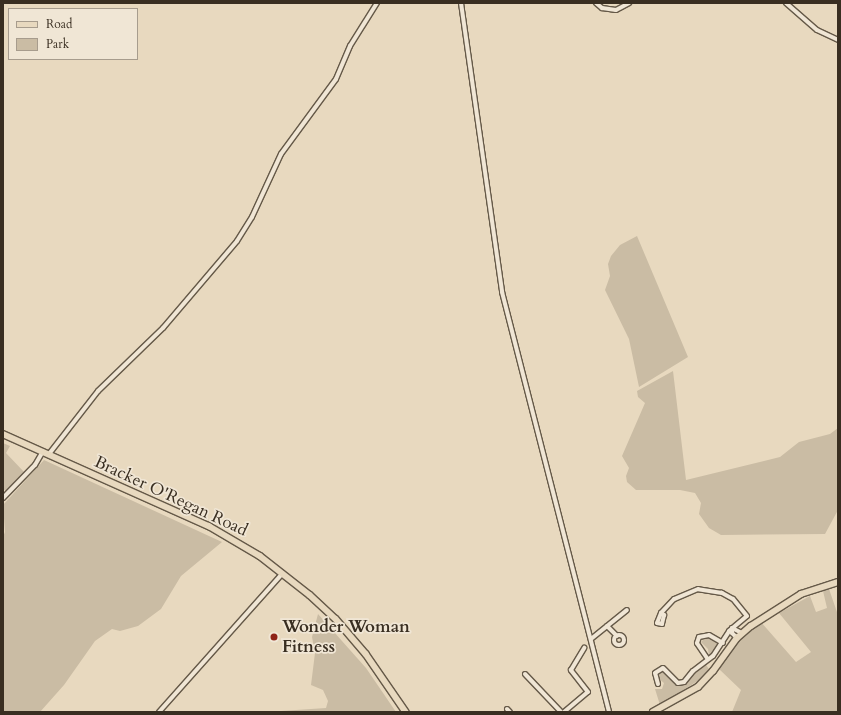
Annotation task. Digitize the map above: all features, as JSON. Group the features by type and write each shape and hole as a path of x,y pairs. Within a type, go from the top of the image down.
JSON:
{"main road":[{"name":"Bracker O'Regan Road","path":"3,434 209,526 245,546 283,573 322,606 351,636 383,676 406,712"},
{"path":"653,712 698,687 712,672 742,633 798,596 838,582"}],"street":[{"path":"3,498 46,453 98,391 163,328 237,241 252,217 281,154 336,79 350,46 377,3"},
{"path":"461,3 502,292 609,712"},
{"path":"596,3 602,8 616,10 629,3"},
{"path":"786,3 817,30 838,40"},
{"path":"158,712 283,573"},
{"path":"658,684 655,676 658,670 663,668 678,683 682,683 692,671 713,656 732,628 746,618 747,612 732,599 711,590 698,589 686,593 667,605 661,613"},
{"path":"591,639 627,610"},
{"path":"608,626 616,636"},
{"path":"732,628 742,633"},
{"path":"732,628 732,633 737,638"},
{"path":"707,658 703,650 697,644 702,635 709,635 723,643"},
{"path":"564,712 588,692 571,670 584,648"},
{"path":"526,674 560,712"}],"green space":[{"path":"637,236 688,357 639,387 629,339 605,290 610,276 608,264 611,256 620,245"},
{"path":"673,371 686,480 780,457 799,442 830,434 838,428 838,510 825,534 721,535 709,528 699,514 701,503 695,493 680,490 636,490 627,482 626,476 629,468 622,456 645,403 638,397 637,391"},
{"path":"3,443 10,446 6,453 25,473 6,491 3,489"},
{"path":"44,460 222,542 181,576 161,609 138,626 120,631 112,629 95,641 64,685 40,712 3,712 3,537 5,532 3,505"},
{"path":"829,589 838,615 838,712 732,712 741,690 719,669 736,645 761,622 796,662 811,652 779,613 810,596 816,612 827,608 823,591"},
{"path":"318,614 366,668 396,712 266,712 326,708 328,701 323,690 311,685 315,653 312,637"},
{"path":"706,637 718,644 709,656 708,649 701,642"},
{"path":"706,665 709,669 699,680 660,705 655,689 662,689 664,683 658,678 658,673 663,669 681,684"}],"place":[{"name":"Wonder Woman Fitness","path":"274,637"}]}
